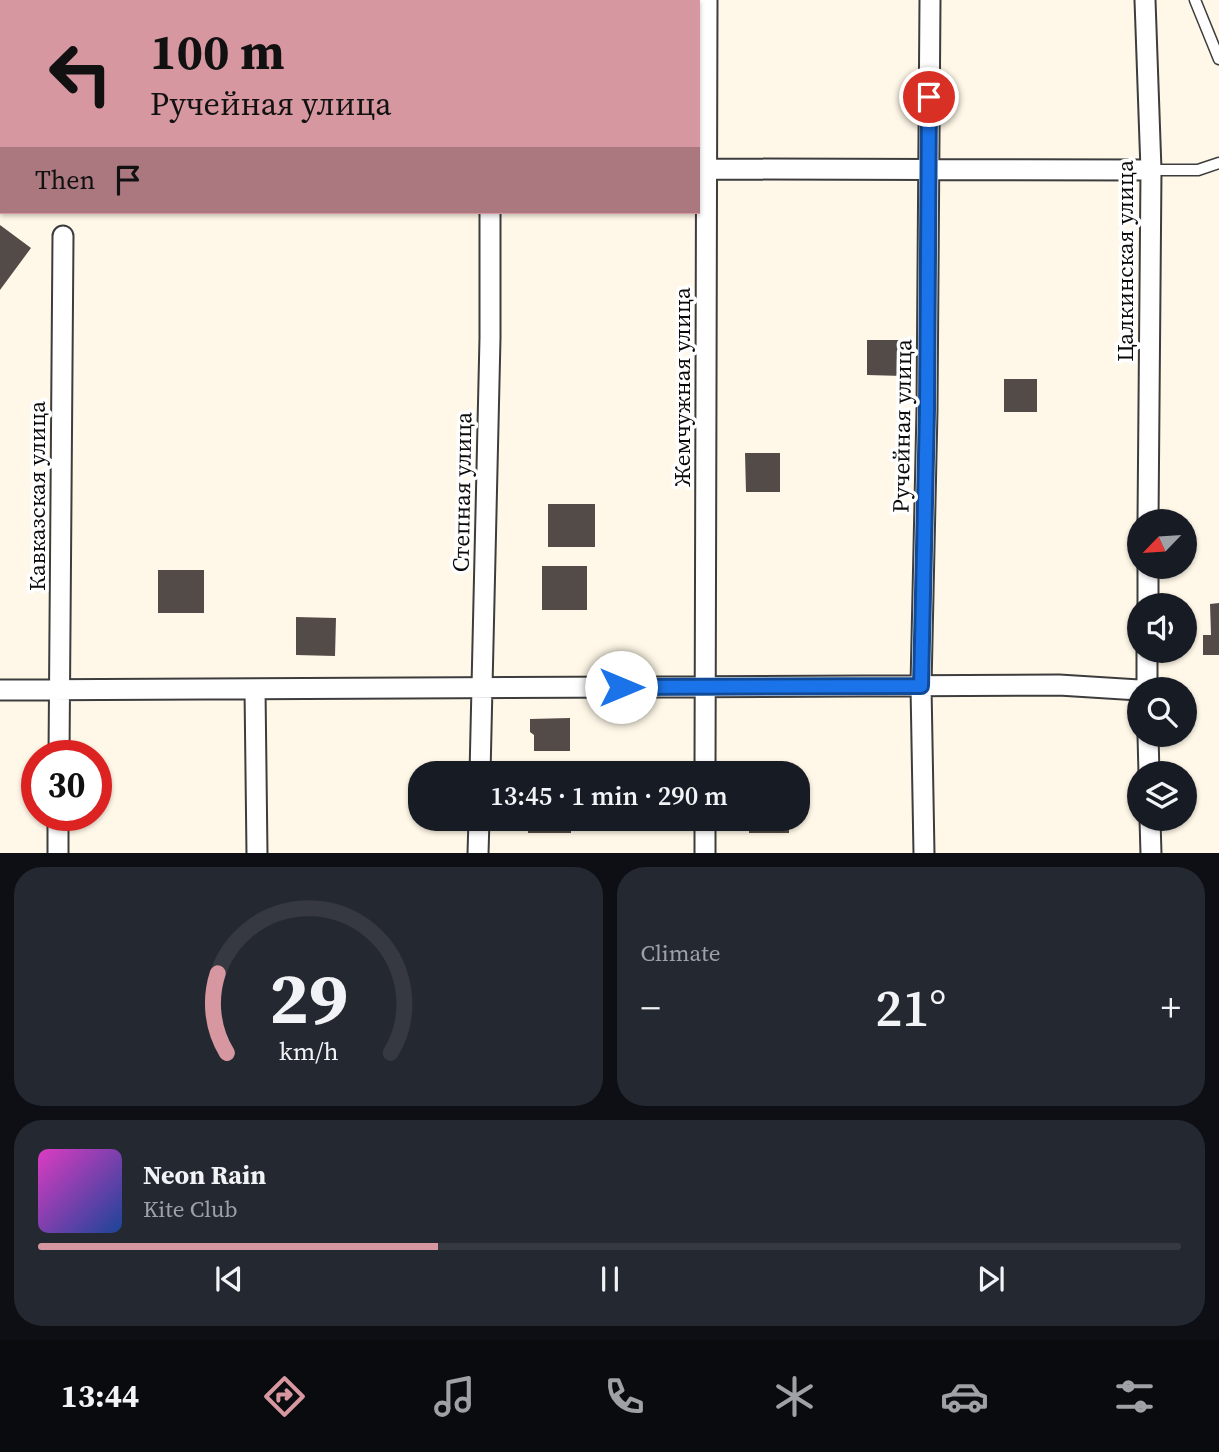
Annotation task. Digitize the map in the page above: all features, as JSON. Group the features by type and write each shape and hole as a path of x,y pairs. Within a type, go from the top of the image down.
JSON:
{"street":[{"name":"Жемчужная улица","path":"705,761 707,0"},
{"name":"Ручейная улица","path":"924,853 921,686 927,410 930,0"},
{"name":"Цалкинская улица","path":"1145,0 1151,170 1148,509"},
{"path":"708,169 1151,170"},
{"name":"Степная улица","path":"480,761 490,338 490,214"},
{"name":"Кавказская улица","path":"59,740 63,236"},
{"path":"0,690 1059,685 1127,689"},
{"path":"255,689 257,853"},
{"path":"58,831 58,853"},
{"path":"478,853 479,831"},
{"path":"705,831 705,853"},
{"path":"1150,831 1151,853"}],"lane":[{"path":"1195,0 1219,59"},
{"path":"1151,170 1198,170 1219,163"}],"building":[{"path":"0,225 31,248 0,290"},
{"path":"867,340 904,340 903,376 867,375"},
{"path":"1004,379 1037,379 1037,412 1004,412"},
{"path":"745,453 780,453 780,492 746,492"},
{"path":"548,504 595,504 595,547 548,547"},
{"path":"542,566 587,566 587,610 542,610"},
{"path":"158,570 204,570 204,613 158,613"},
{"path":"1219,603 1219,655 1203,655 1203,635 1211,635 1210,604"},
{"path":"296,617 336,618 335,656 296,655"},
{"path":"570,718 570,751 534,751 530,719"},
{"path":"528,831 571,831 571,833"},
{"path":"749,831 789,831 789,833"}],"route":[{"path":"621,687 921,686 927,410 929,97"}]}
